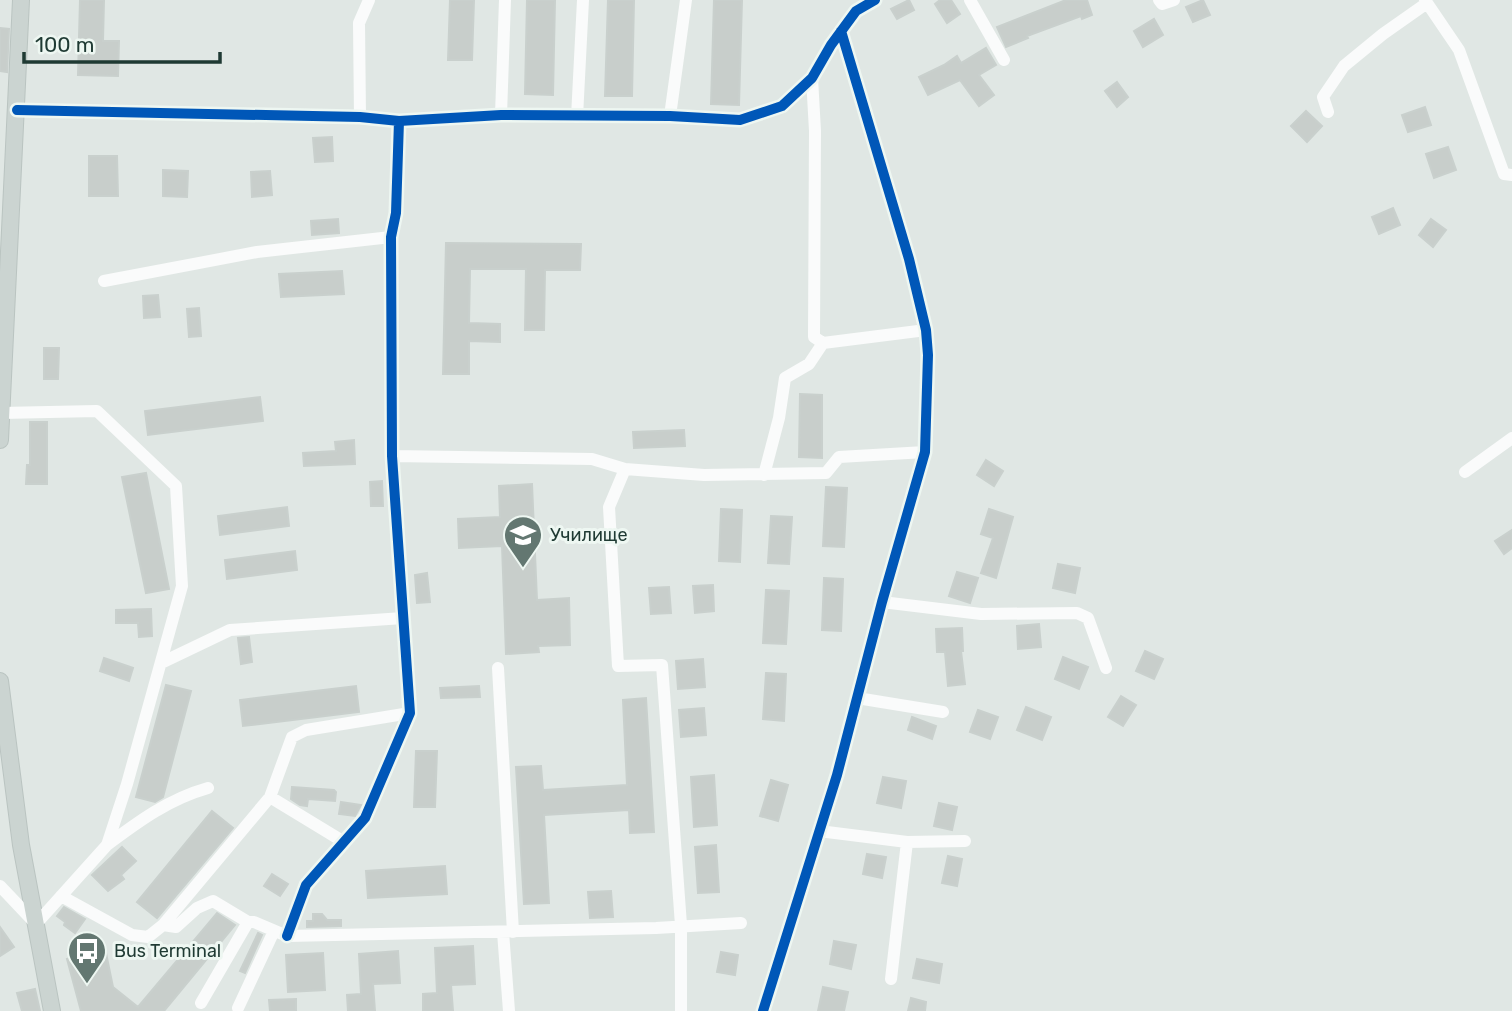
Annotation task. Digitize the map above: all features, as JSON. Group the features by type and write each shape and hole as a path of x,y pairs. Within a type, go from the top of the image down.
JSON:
{"main road":[{"path":"0,440 21,0"},
{"path":"0,681 21,845 52,1011"}],"street":[{"path":"360,117 359,23 369,0"},
{"path":"501,115 505,0"},
{"path":"577,117 583,0"},
{"path":"670,116 687,0"},
{"path":"17,110 360,117 400,121 501,115 670,116 740,120 782,106 812,78 855,5 875,0"},
{"path":"970,0 1004,60"},
{"path":"1159,0 1162,4 1174,0"},
{"path":"1328,112 1323,97 1344,66 1426,1 1459,50 1504,174 1512,175"},
{"path":"763,1011 837,775 925,452 928,355 926,330 909,259 841,31"},
{"path":"812,78 815,131 814,337 823,343 926,330"},
{"path":"237,1008 281,934 306,885 365,817 410,713 392,456 391,237 396,213 400,121"},
{"path":"104,281 257,252 391,237"},
{"path":"764,474 779,418 785,377 809,364 823,343"},
{"path":"1,413 97,411 176,486 182,586 107,845"},
{"path":"1465,472 1512,438"},
{"path":"392,456 592,459 625,470 704,475 826,473 839,457 925,452"},
{"path":"625,470 609,507 618,666 662,665 681,925 681,1011"},
{"path":"882,602 982,614 1077,613 1088,618 1106,668"},
{"path":"160,663 230,630 403,618"},
{"path":"498,668 509,1011"},
{"path":"857,698 943,712"},
{"path":"61,896 132,935 148,937 163,925 270,797 292,737 306,730 410,713"},
{"path":"0,886 36,924 107,845 149,814 183,795 208,788"},
{"path":"270,797 344,842"},
{"path":"819,831 907,842 965,841"},
{"path":"891,979 907,842"},
{"path":"163,925 176,927 197,908 213,901 248,922 281,934 508,932 741,923"},
{"path":"201,1003 248,922"}],"building":[{"path":"80,0 104,0 103,41 119,41 118,76 78,75"},
{"path":"450,0 474,0 472,60 448,60"},
{"path":"527,0 555,0 553,95 525,94"},
{"path":"608,0 634,0 632,96 605,96"},
{"path":"714,0 742,0 739,105 711,104"},
{"path":"909,0 914,10 897,19 891,9"},
{"path":"940,0 951,0 960,14 947,23 935,4"},
{"path":"1066,0 1087,0 1092,15 1082,19 1081,16 1027,36 1028,38 1006,47 997,27"},
{"path":"1203,0 1210,15 1193,22 1186,7"},
{"path":"1154,19 1163,35 1143,47 1134,31"},
{"path":"0,28 9,29 7,72 0,71"},
{"path":"986,48 996,65 979,75 994,95 979,106 960,80 928,95 919,77 957,56 961,63"},
{"path":"1117,82 1128,97 1117,107 1105,91"},
{"path":"1425,107 1431,125 1408,132 1402,115"},
{"path":"1306,111 1322,126 1307,142 1291,126"},
{"path":"332,137 333,161 315,162 313,138"},
{"path":"1448,147 1456,170 1434,178 1426,154"},
{"path":"89,156 117,156 118,196 89,196"},
{"path":"163,170 188,171 187,197 163,196"},
{"path":"270,171 272,195 252,197 251,172"},
{"path":"1393,208 1400,225 1379,234 1372,217"},
{"path":"338,219 339,233 312,235 311,221"},
{"path":"1431,219 1446,230 1433,247 1419,235"},
{"path":"446,243 581,244 580,270 545,270 544,330 525,330 526,269 470,269 469,323 500,324 500,342 469,341 469,374 443,374"},
{"path":"342,271 344,294 281,297 279,274"},
{"path":"158,295 160,317 144,318 143,296"},
{"path":"199,308 201,336 189,337 187,309"},
{"path":"44,348 59,348 58,379 44,379"},
{"path":"800,394 822,395 822,458 799,457"},
{"path":"260,397 263,421 148,435 145,411"},
{"path":"30,422 47,422 47,484 26,484 27,465 30,465"},
{"path":"684,430 685,446 634,448 633,432"},
{"path":"354,440 355,464 304,466 303,453 336,451 335,442"},
{"path":"986,460 1003,471 994,486 977,475"},
{"path":"146,473 169,589 146,593 122,477"},
{"path":"382,481 383,506 371,506 370,482"},
{"path":"532,484 537,600 569,598 570,645 538,646 539,652 506,654 502,546 459,548 458,519 500,517 499,486"},
{"path":"826,487 847,488 844,547 823,546"},
{"path":"287,507 289,526 220,535 218,516"},
{"path":"721,509 742,510 740,562 719,561"},
{"path":"989,509 1013,517 996,578 981,573 993,538 981,534"},
{"path":"771,516 792,517 789,564 768,563"},
{"path":"1512,530 1512,548 1504,554 1495,541"},
{"path":"295,551 297,570 227,579 225,560"},
{"path":"1058,564 1080,568 1075,593 1053,588"},
{"path":"957,572 978,578 970,603 949,596"},
{"path":"427,573 430,602 417,603 415,575"},
{"path":"824,578 843,579 841,631 822,630"},
{"path":"713,585 714,611 695,613 693,586"},
{"path":"669,587 671,613 651,614 649,588"},
{"path":"766,590 789,591 786,644 763,643"},
{"path":"151,609 152,636 139,637 138,623 116,623 116,610"},
{"path":"1039,624 1041,647 1018,649 1017,626"},
{"path":"962,628 961,651 965,684 948,686 945,652 937,652 936,629"},
{"path":"249,637 252,662 241,664 238,638"},
{"path":"1145,651 1163,659 1154,679 1136,671"},
{"path":"1063,657 1088,667 1079,689 1055,679"},
{"path":"104,658 133,668 129,681 100,671"},
{"path":"703,659 705,687 678,689 676,661"},
{"path":"766,673 786,674 784,721 763,719"},
{"path":"166,685 191,691 163,797 155,802 136,797"},
{"path":"356,686 359,712 243,726 240,700"},
{"path":"479,686 480,697 441,698 440,688"},
{"path":"1121,696 1136,705 1123,726 1108,717"},
{"path":"646,698 654,832 630,833 629,810 544,815 549,903 524,904 516,767 541,766 543,790 627,785 623,700"},
{"path":"1026,707 1051,717 1042,740 1017,730"},
{"path":"704,708 706,735 681,737 679,710"},
{"path":"978,710 998,717 990,739 970,732"},
{"path":"912,717 936,726 932,739 908,730"},
{"path":"416,751 437,751 435,807 414,807"},
{"path":"714,775 717,825 694,827 691,777"},
{"path":"883,777 906,781 901,808 877,803"},
{"path":"771,780 788,785 778,821 760,816"},
{"path":"292,787 334,790 335,801 308,799 307,806 300,805 291,799"},
{"path":"341,802 361,805 355,816 339,814"},
{"path":"939,803 957,807 952,830 934,826"},
{"path":"212,811 233,828 157,918 137,902"},
{"path":"716,845 719,892 698,893 695,847"},
{"path":"122,847 136,861 121,875 124,879 108,891 92,875"},
{"path":"867,854 886,857 882,878 863,874"},
{"path":"948,856 962,859 957,886 942,883"},
{"path":"445,866 447,894 368,898 366,871"},
{"path":"272,874 288,884 280,896 264,886"},
{"path":"611,891 613,917 590,918 588,892"},
{"path":"64,907 85,919 75,933 57,916"},
{"path":"217,913 235,925 164,1011 81,1011 67,959 105,948 113,987 138,1007"},
{"path":"313,914 322,914 327,920 341,920 341,926 307,927 307,921 313,921"},
{"path":"0,927 14,947 0,956"},
{"path":"258,933 262,935 245,973 240,971"},
{"path":"834,941 856,945 851,969 830,964"},
{"path":"473,946 475,984 451,985 453,1011 423,1011 423,994 437,993 435,948"},
{"path":"398,951 400,983 373,984 375,1011 348,1011 347,995 361,994 359,954"},
{"path":"721,952 738,955 735,975 717,972"},
{"path":"323,953 325,990 288,992 286,955"},
{"path":"917,959 942,964 939,983 913,978"},
{"path":"823,987 848,992 844,1011 818,1011"},
{"path":"35,989 40,1011 22,1011 17,993"},
{"path":"911,998 926,1002 925,1011 908,1011"},
{"path":"296,999 296,1011 270,1011 269,1000"}],"cycle path":[{"path":"17,110 360,117 399,121 501,115 670,116 740,120 782,106 812,78 831,45 856,11 875,0"},
{"path":"763,1011 837,775 925,452 928,355 926,330 909,259 841,31"},
{"path":"287,936 306,885 365,818 410,713 392,456 391,237 396,213 399,121"}],"place":[{"name":"Училище","path":"523,569"},
{"name":"Bus Terminal","path":"87,985"}]}
